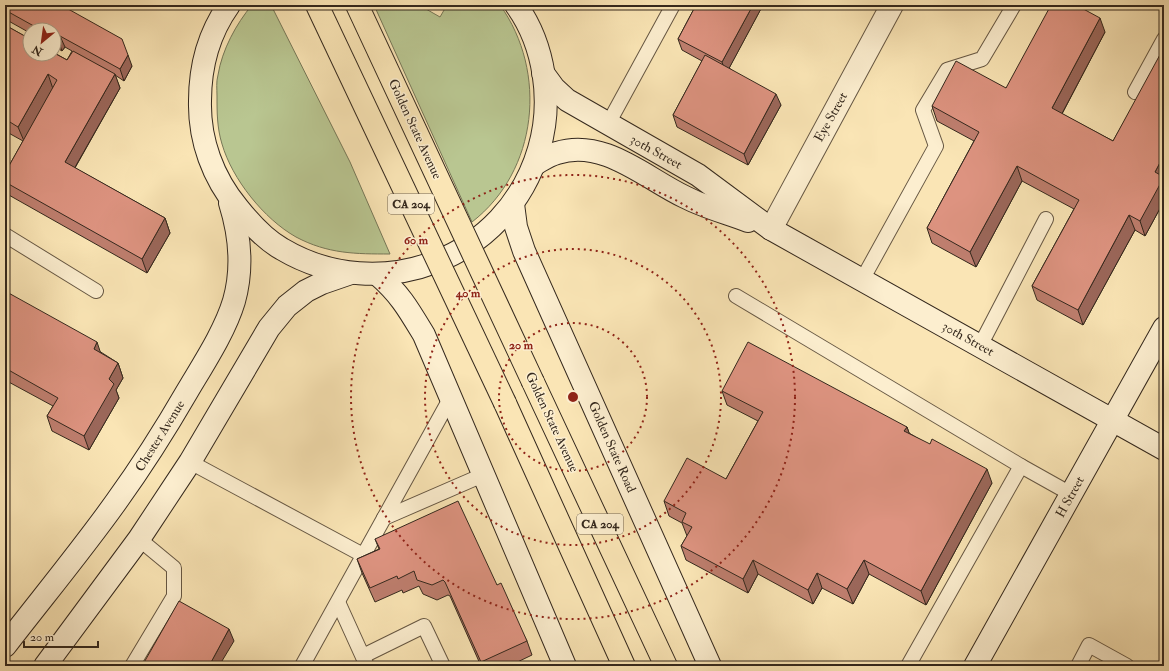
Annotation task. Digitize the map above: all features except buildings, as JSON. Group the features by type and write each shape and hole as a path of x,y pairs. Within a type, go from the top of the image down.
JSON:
{"highway":[{"name":"CA 204","path":"317,5 505,403 624,666"},
{"name":"Golden State Avenue","path":"357,5 666,666"}],"main road":[{"name":"Eye Street","path":"771,229 892,5"},
{"path":"224,8 206,54 200,80 199,114 204,143 214,171 228,196 252,225 281,248 314,265 351,273 378,275 409,271 439,262 467,247 492,228 512,204 525,185 535,164 545,119 546,96 543,73 532,35 517,6"},
{"name":"30th Street","path":"543,73 554,88 568,100 698,175 771,229 1164,449"},
{"name":"30th Street","path":"535,164 556,153 576,149 592,150 615,158 685,198 771,229"},
{"name":"Chester Avenue","path":"5,646 116,502 160,438 218,337 233,302 239,276 239,244 235,219 228,196"},
{"name":"Golden State Road","path":"512,204 516,227 524,251 710,666"},
{"path":"45,666 139,539 190,462 269,328 282,312 306,291 322,283 351,273"},
{"path":"378,275 395,289 424,335 565,666"},
{"name":"H Street","path":"976,666 1164,328"}],"lane":[{"path":"608,124 673,5"},
{"path":"862,280 936,146 923,110 947,70 982,59 1014,5"},
{"path":"1135,92 1164,39"},
{"path":"980,346 1046,219"},
{"path":"5,234 96,290"},
{"path":"736,296 1021,466 1071,494"},
{"path":"302,666 450,399"},
{"path":"190,462 363,555"},
{"path":"908,666 1021,466"},
{"path":"384,518 483,475"},
{"path":"132,666 174,596 174,568 139,539"},
{"path":"338,602 365,661 424,626 443,666"},
{"path":"1078,666 1089,645 1127,666"}],"green space":[{"path":"252,5 271,5 350,162 390,254 342,252 319,247 296,237 272,220 261,209 241,184 233,171 222,144 219,132 217,114 217,80 223,56 230,38 240,20"},
{"path":"374,5 419,5 440,17 447,5 500,5 515,31 525,60 530,90 529,120 523,149 511,176 494,201 472,222"}]}
